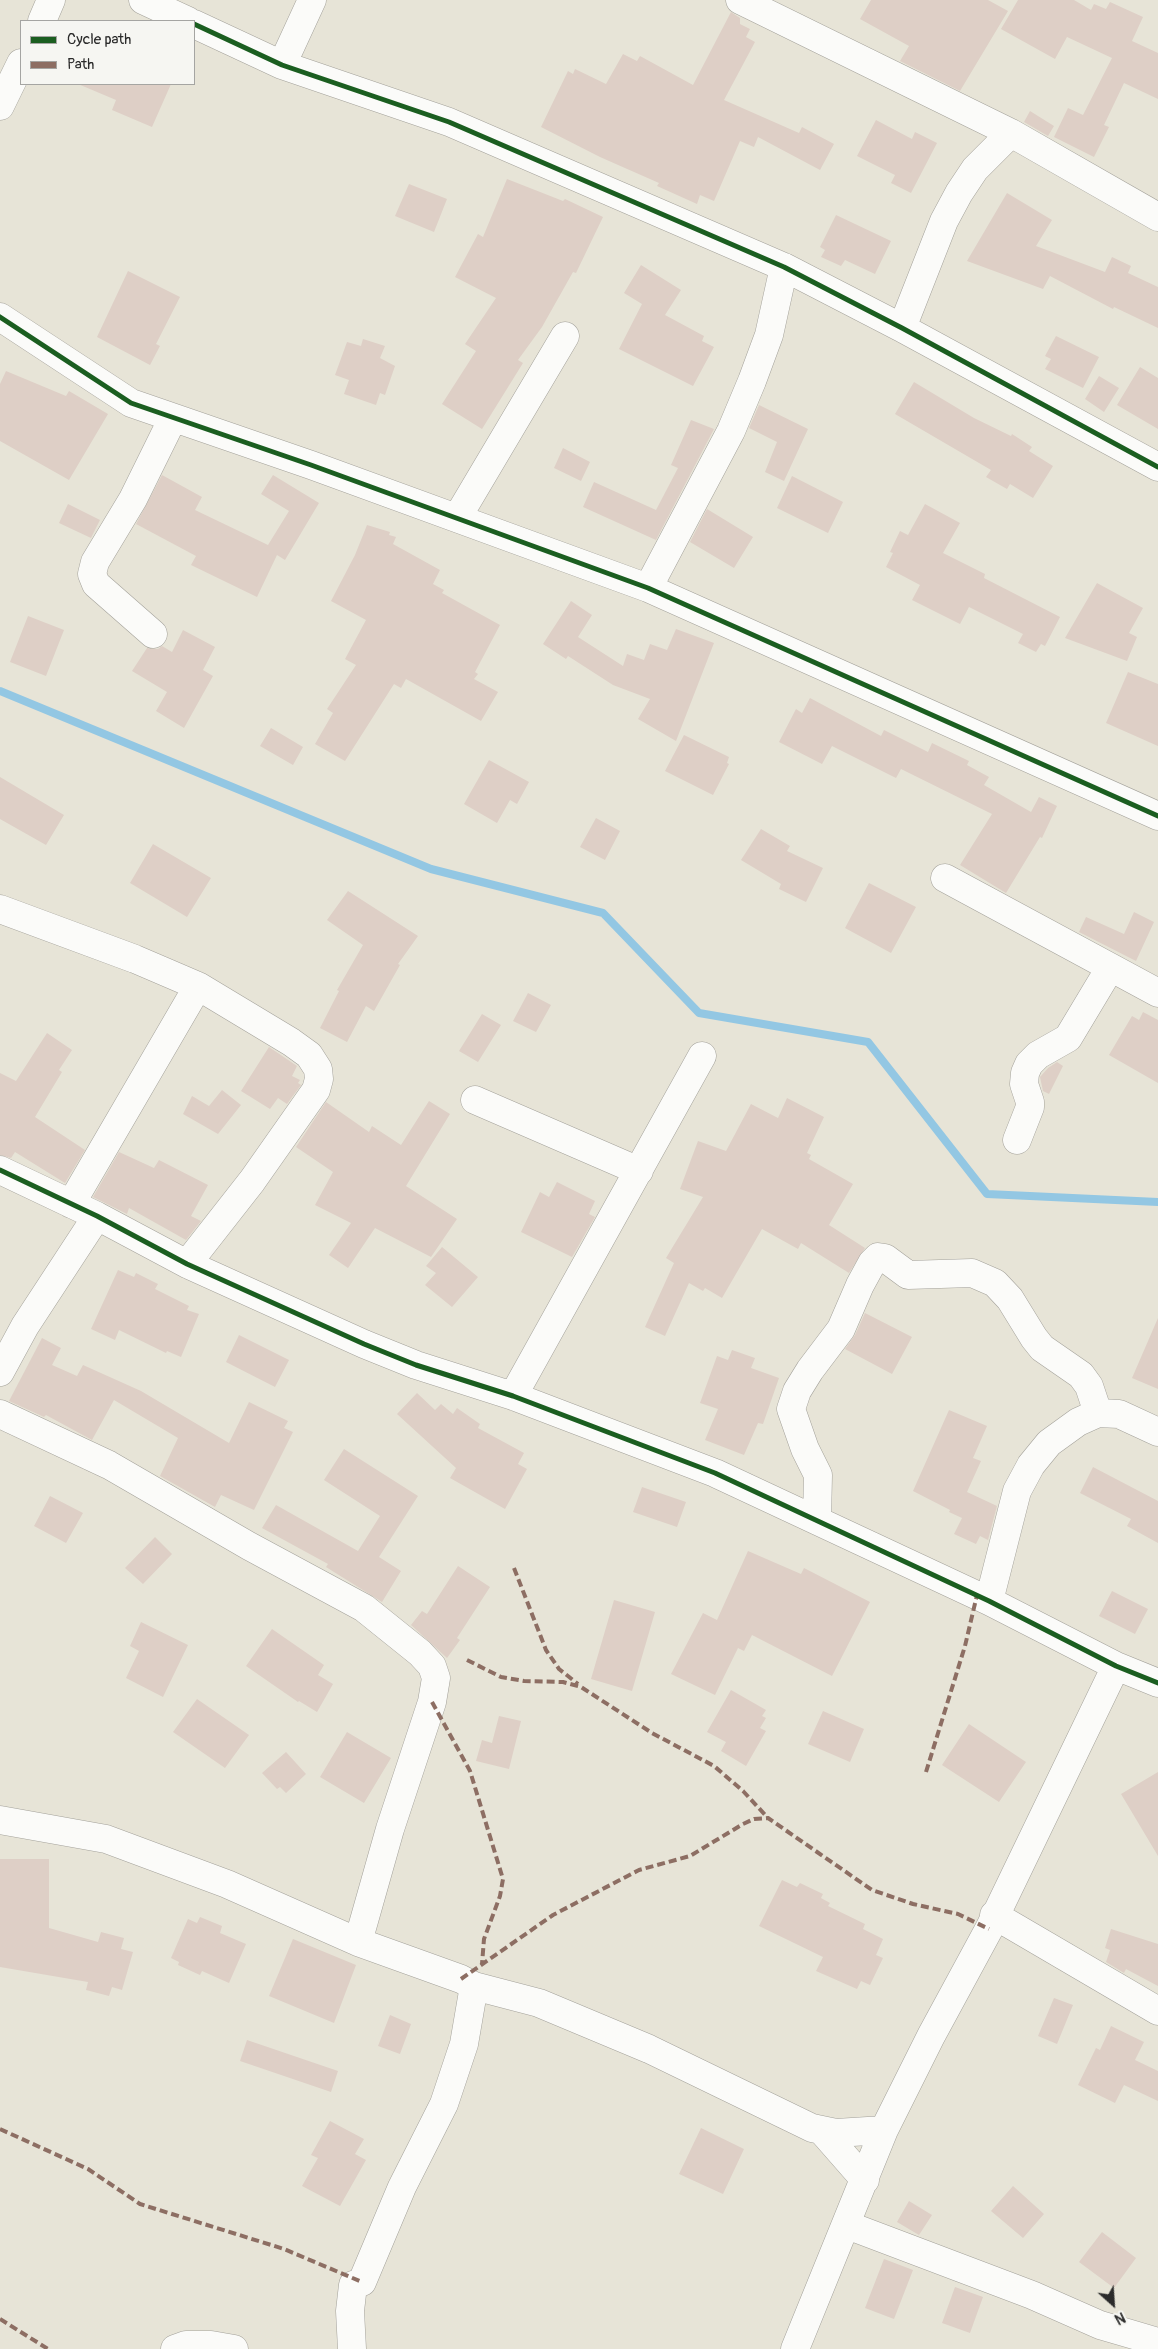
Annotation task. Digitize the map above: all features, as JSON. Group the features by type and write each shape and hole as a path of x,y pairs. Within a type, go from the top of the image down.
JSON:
{"street":[{"path":"42,20 51,0"},
{"path":"143,0 186,20"},
{"path":"282,65 312,0"},
{"path":"740,0 1011,133 1158,217"},
{"path":"195,24 282,65 449,122 784,267 902,328 1158,467"},
{"path":"0,106 20,65"},
{"path":"902,328 944,221 959,193 975,169 1011,133"},
{"path":"648,588 731,431 769,335 784,267"},
{"path":"0,317 131,403 311,465 648,588 1158,816"},
{"path":"457,518 565,336"},
{"path":"153,634 96,584 92,574 95,562 134,499 173,418"},
{"path":"945,878 1158,993"},
{"path":"0,910 136,958 198,986 309,1055 318,1069 319,1079 316,1090 252,1181 187,1264"},
{"path":"1017,1140 1030,1107 1024,1084 1025,1073 1029,1064 1038,1055 1068,1038 1110,968"},
{"path":"71,1204 198,986"},
{"path":"513,1396 702,1056"},
{"path":"475,1100 639,1171"},
{"path":"0,1170 97,1216 187,1264 364,1344 416,1365 513,1396 715,1473 989,1600 1116,1666 1158,1683"},
{"path":"0,1372 26,1326 97,1216"},
{"path":"816,1520 818,1475 805,1449 790,1408 797,1391 810,1370 841,1329 860,1285 872,1262 878,1257 885,1258 908,1275 972,1273 995,1283 1010,1299 1042,1348 1081,1375 1089,1386 1098,1413"},
{"path":"989,1600 1017,1491 1031,1465 1049,1443 1078,1422 1098,1413 1119,1414 1158,1432"},
{"path":"0,1414 109,1465 249,1546 364,1608 432,1666 436,1678 432,1702 390,1829 358,1942"},
{"path":"795,2349 884,2130 994,1915 1116,1666"},
{"path":"0,1820 106,1838 227,1884 358,1942 461,1979 474,1986 539,2003 649,2049 744,2097 824,2132 884,2130"},
{"path":"994,1915 1158,2011"},
{"path":"352,2349 350,2311 353,2285 362,2282 402,2187 444,2104 464,2044 474,1986"},
{"path":"824,2132 865,2180"},
{"path":"847,2225 1032,2295 1100,2325 1158,2342"},
{"path":"175,2349 186,2345 211,2345 234,2349"}],"building":[{"path":"871,0 988,0 1008,11 960,91 900,61 909,46 860,19"},
{"path":"1018,0 1074,0 1091,10 1094,4 1106,9 1110,2 1143,17 1132,41 1158,53 1158,99 1124,83 1104,125 1109,127 1094,157 1054,137 1068,108 1083,115 1112,58 1067,37 1055,59 1001,29"},
{"path":"731,12 740,18 740,24 750,29 746,37 755,42 724,100 799,133 802,127 834,144 820,170 758,137 754,147 740,141 714,201 700,195 697,204 657,186 659,183 600,157 541,127 568,71 573,74 575,69 606,84 623,54 637,61 640,56 693,85"},
{"path":"80,85 171,85 152,127 112,110 116,100"},
{"path":"1030,111 1054,126 1048,136 1024,122"},
{"path":"876,120 912,139 915,132 937,143 911,193 891,183 895,175 857,156"},
{"path":"507,179 563,201 565,199 603,217 576,273 573,272 542,327 518,360 523,363 482,429 442,404 476,351 465,344 496,298 455,277 478,234 483,237"},
{"path":"409,184 447,199 434,232 395,216"},
{"path":"1007,193 1052,220 1036,246 1105,272 1112,257 1131,266 1128,273 1158,287 1158,328 1114,307 1113,309 1050,276 1043,289 967,261"},
{"path":"836,215 891,241 875,274 845,260 841,266 821,257 825,250 820,247"},
{"path":"641,265 681,290 665,315 704,336 702,341 714,347 693,386 619,349 642,304 624,293"},
{"path":"128,271 180,297 156,344 160,346 150,365 97,337"},
{"path":"1056,336 1099,357 1083,388 1045,369 1051,359 1045,356"},
{"path":"363,339 385,346 380,358 395,366 385,395 380,393 376,405 344,394 349,380 335,375 347,342 361,346"},
{"path":"1140,367 1158,378 1158,429 1117,405"},
{"path":"6,371 66,396 69,391 108,414 69,480 0,441 0,384"},
{"path":"1099,376 1119,388 1104,412 1085,399"},
{"path":"914,382 974,418 1011,436 1012,434 1032,447 1029,451 1053,466 1033,498 1010,484 1007,489 986,477 991,470 895,414"},
{"path":"759,405 808,429 784,481 765,472 777,442 749,428"},
{"path":"691,420 714,429 656,540 583,507 594,482 656,510 678,468 671,465"},
{"path":"563,448 590,462 581,481 554,468"},
{"path":"162,475 202,497 195,510 268,545 289,511 261,494 273,475 319,503 285,560 277,555 257,597 191,565 196,556 136,524"},
{"path":"792,476 843,502 828,533 777,508"},
{"path":"68,504 100,520 91,538 59,523"},
{"path":"925,504 960,523 943,553 985,574 984,578 1060,617 1045,646 1041,644 1036,652 1018,643 1023,634 969,607 960,624 912,600 920,585 886,567 893,553 890,552 900,531 908,535"},
{"path":"707,509 753,537 734,568 690,542"},
{"path":"367,525 390,532 389,535 396,537 393,544 440,570 433,584 444,590 442,593 500,625 475,672 478,674 474,679 498,692 481,721 406,679 401,688 394,684 345,761 315,744 333,713 327,709 356,665 345,659 366,620 331,601 355,555"},
{"path":"1097,583 1143,608 1129,633 1137,637 1127,661 1065,638"},
{"path":"571,601 592,615 578,637 623,666 627,654 644,660 650,644 667,650 676,629 714,643 676,741 638,719 650,699 613,685 568,656 566,659 543,644"},
{"path":"28,616 64,630 46,676 10,662"},
{"path":"183,630 215,647 203,670 213,676 184,728 156,711 167,692 132,671 147,648 158,649 162,646 172,652"},
{"path":"1128,672 1158,684 1158,746 1106,723"},
{"path":"810,698 881,736 884,730 928,752 932,743 969,761 967,765 989,777 984,785 1031,812 1039,797 1057,806 1042,838 1040,837 1006,893 960,865 992,814 901,769 896,778 832,746 822,764 779,742 796,709 802,713"},
{"path":"271,728 303,747 293,765 260,746"},
{"path":"684,735 729,757 727,763 729,764 713,795 665,771"},
{"path":"489,760 529,782 517,804 510,800 497,823 464,804"},
{"path":"0,777 64,815 46,845 0,819"},
{"path":"596,818 620,831 605,860 580,847"},
{"path":"761,829 790,846 787,851 823,868 806,902 779,889 781,884 741,860"},
{"path":"153,844 211,878 187,917 130,883"},
{"path":"869,883 916,907 891,953 845,928"},
{"path":"348,891 418,936 398,964 400,965 374,1011 366,1006 347,1042 320,1028 339,991 337,990 363,945 327,920"},
{"path":"1134,912 1154,922 1136,961 1079,932 1086,917 1124,934"},
{"path":"528,993 551,1005 536,1032 513,1021"},
{"path":"1143,1012 1158,1020 1158,1083 1109,1055 1132,1016 1139,1020"},
{"path":"482,1014 501,1025 478,1062 459,1051"},
{"path":"47,1033 72,1050 59,1070 62,1072 35,1117 85,1150 65,1183 15,1152 11,1158 0,1155 0,1073 16,1081"},
{"path":"269,1047 297,1066 292,1076 300,1080 298,1083 301,1085 287,1104 278,1098 270,1109 241,1091"},
{"path":"1057,1062 1063,1066 1049,1094 1043,1091 1040,1077"},
{"path":"222,1090 241,1105 218,1134 183,1114 192,1096 209,1106"},
{"path":"787,1098 824,1117 807,1153 811,1155 809,1159 853,1184 829,1225 865,1248 849,1273 801,1243 798,1249 762,1229 722,1298 705,1288 703,1291 689,1283 665,1336 645,1327 674,1263 666,1258 703,1197 680,1189 698,1141 726,1151 751,1104 778,1118"},
{"path":"429,1101 450,1114 406,1186 457,1219 431,1257 375,1228 348,1268 329,1255 351,1223 315,1205 333,1172 296,1147 326,1102 369,1132 372,1126 401,1145"},
{"path":"119,1152 154,1168 159,1160 208,1185 191,1216 201,1221 186,1240 129,1208 127,1214 93,1197"},
{"path":"557,1182 595,1201 589,1214 595,1217 572,1257 521,1232 540,1192 549,1197"},
{"path":"442,1247 478,1277 452,1307 425,1285 436,1273 426,1266"},
{"path":"118,1270 134,1277 136,1273 158,1284 155,1289 189,1306 187,1310 199,1314 181,1357 167,1351 166,1353 119,1330 115,1340 91,1329"},
{"path":"865,1313 912,1337 892,1374 845,1349 855,1335"},
{"path":"1158,1318 1158,1389 1132,1378"},
{"path":"239,1335 289,1360 275,1387 226,1362"},
{"path":"42,1338 61,1348 52,1365 77,1376 83,1365 141,1391 229,1443 249,1402 288,1421 284,1428 293,1432 254,1510 221,1495 215,1507 160,1476 178,1438 114,1400 92,1440 46,1415 44,1417 9,1401"},
{"path":"732,1350 755,1358 751,1368 779,1378 763,1424 758,1423 744,1455 705,1440 718,1409 700,1403 717,1356 728,1360"},
{"path":"417,1393 435,1410 441,1404 453,1414 457,1408 480,1424 478,1428 524,1453 518,1464 527,1469 505,1509 450,1478 456,1468 397,1414"},
{"path":"949,1410 987,1426 973,1458 981,1461 967,1492 997,1506 988,1540 980,1536 976,1544 954,1534 962,1518 913,1491"},
{"path":"344,1449 418,1496 379,1557 401,1571 382,1602 326,1567 328,1564 262,1528 276,1505 358,1551 380,1516 324,1480"},
{"path":"1093,1467 1158,1501 1158,1543 1127,1526 1131,1519 1080,1493"},
{"path":"642,1487 686,1502 677,1527 633,1512"},
{"path":"50,1496 83,1513 66,1543 34,1526"},
{"path":"155,1537 172,1554 143,1584 125,1568"},
{"path":"748,1551 801,1574 804,1568 870,1602 832,1676 752,1635 744,1651 738,1648 715,1695 671,1674 703,1613 717,1620"},
{"path":"458,1566 490,1587 457,1638 460,1640 447,1658 411,1625 422,1611 427,1614"},
{"path":"1112,1591 1148,1609 1135,1634 1099,1616"},
{"path":"614,1600 655,1612 632,1691 591,1679"},
{"path":"141,1622 188,1645 163,1697 126,1678 139,1651 130,1646"},
{"path":"272,1629 324,1665 318,1675 333,1684 317,1712 298,1702 246,1666"},
{"path":"731,1690 766,1710 762,1716 766,1718 760,1728 766,1731 746,1766 721,1751 726,1742 707,1732"},
{"path":"197,1699 249,1735 225,1768 173,1732"},
{"path":"823,1711 864,1729 850,1762 808,1744"},
{"path":"499,1716 521,1721 509,1769 476,1761 482,1740 492,1743"},
{"path":"969,1724 1026,1762 999,1802 942,1765"},
{"path":"347,1732 391,1758 364,1803 320,1777"},
{"path":"286,1752 306,1774 286,1793 280,1787 277,1789 262,1773"},
{"path":"1158,1772 1158,1856 1121,1794"},
{"path":"0,1859 49,1859 49,1928 98,1942 101,1932 124,1938 121,1949 133,1952 122,1990 112,1987 109,1996 86,1990 88,1982 0,1967"},
{"path":"782,1880 797,1887 800,1883 823,1894 821,1898 830,1903 828,1906 865,1924 863,1929 883,1939 876,1955 883,1958 870,1985 861,1981 857,1989 816,1971 823,1957 759,1926"},
{"path":"200,1917 222,1926 220,1933 246,1944 229,1983 202,1971 200,1975 178,1965 179,1962 171,1958 188,1919 197,1923"},
{"path":"1111,1929 1158,1944 1158,1986 1126,1969 1124,1973 1106,1962 1110,1950 1105,1948"},
{"path":"293,1939 356,1965 334,2023 269,1996"},
{"path":"1054,1998 1073,2005 1057,2044 1038,2036"},
{"path":"390,2015 411,2024 400,2054 378,2046"},
{"path":"1111,2026 1144,2042 1135,2060 1158,2071 1158,2101 1124,2085 1115,2103 1078,2085 1096,2048 1100,2050"},
{"path":"247,2040 338,2071 331,2092 240,2061"},
{"path":"330,2121 364,2139 355,2154 366,2160 340,2206 302,2186 318,2158 311,2155"},
{"path":"701,2128 744,2149 723,2194 679,2174"},
{"path":"1013,2186 1044,2214 1023,2238 991,2211"},
{"path":"909,2201 932,2215 919,2235 897,2222"},
{"path":"1102,2232 1136,2258 1114,2288 1079,2262"},
{"path":"884,2259 913,2270 894,2319 865,2308"},
{"path":"955,2287 983,2297 970,2333 942,2323"}],"waterway":[{"path":"0,691 431,869 603,913 699,1013 868,1042 987,1194 1158,1202"}],"marked path":[{"path":"514,1568 546,1650 559,1669 578,1684"},
{"path":"926,1772 965,1646 977,1595"},
{"path":"467,1660 501,1677 524,1681 563,1682 581,1687 652,1733 714,1766 743,1791 768,1818"},
{"path":"432,1702 470,1771 503,1879 500,1896 484,1939 482,1964"},
{"path":"461,1979 553,1915 639,1870 690,1856 754,1819 768,1818 872,1890 913,1904 958,1914 989,1929"},
{"path":"0,2129 88,2169 140,2204 284,2249 362,2282"},
{"path":"0,2319 48,2349"}],"cycle path":[{"path":"195,24 282,65 449,122 784,267 902,328 1158,467"},
{"path":"0,317 131,403 311,465 648,588 1158,816"},
{"path":"0,1170 97,1216 187,1264 364,1344 416,1365 513,1396 715,1473 989,1601 1116,1666 1158,1683"}]}
